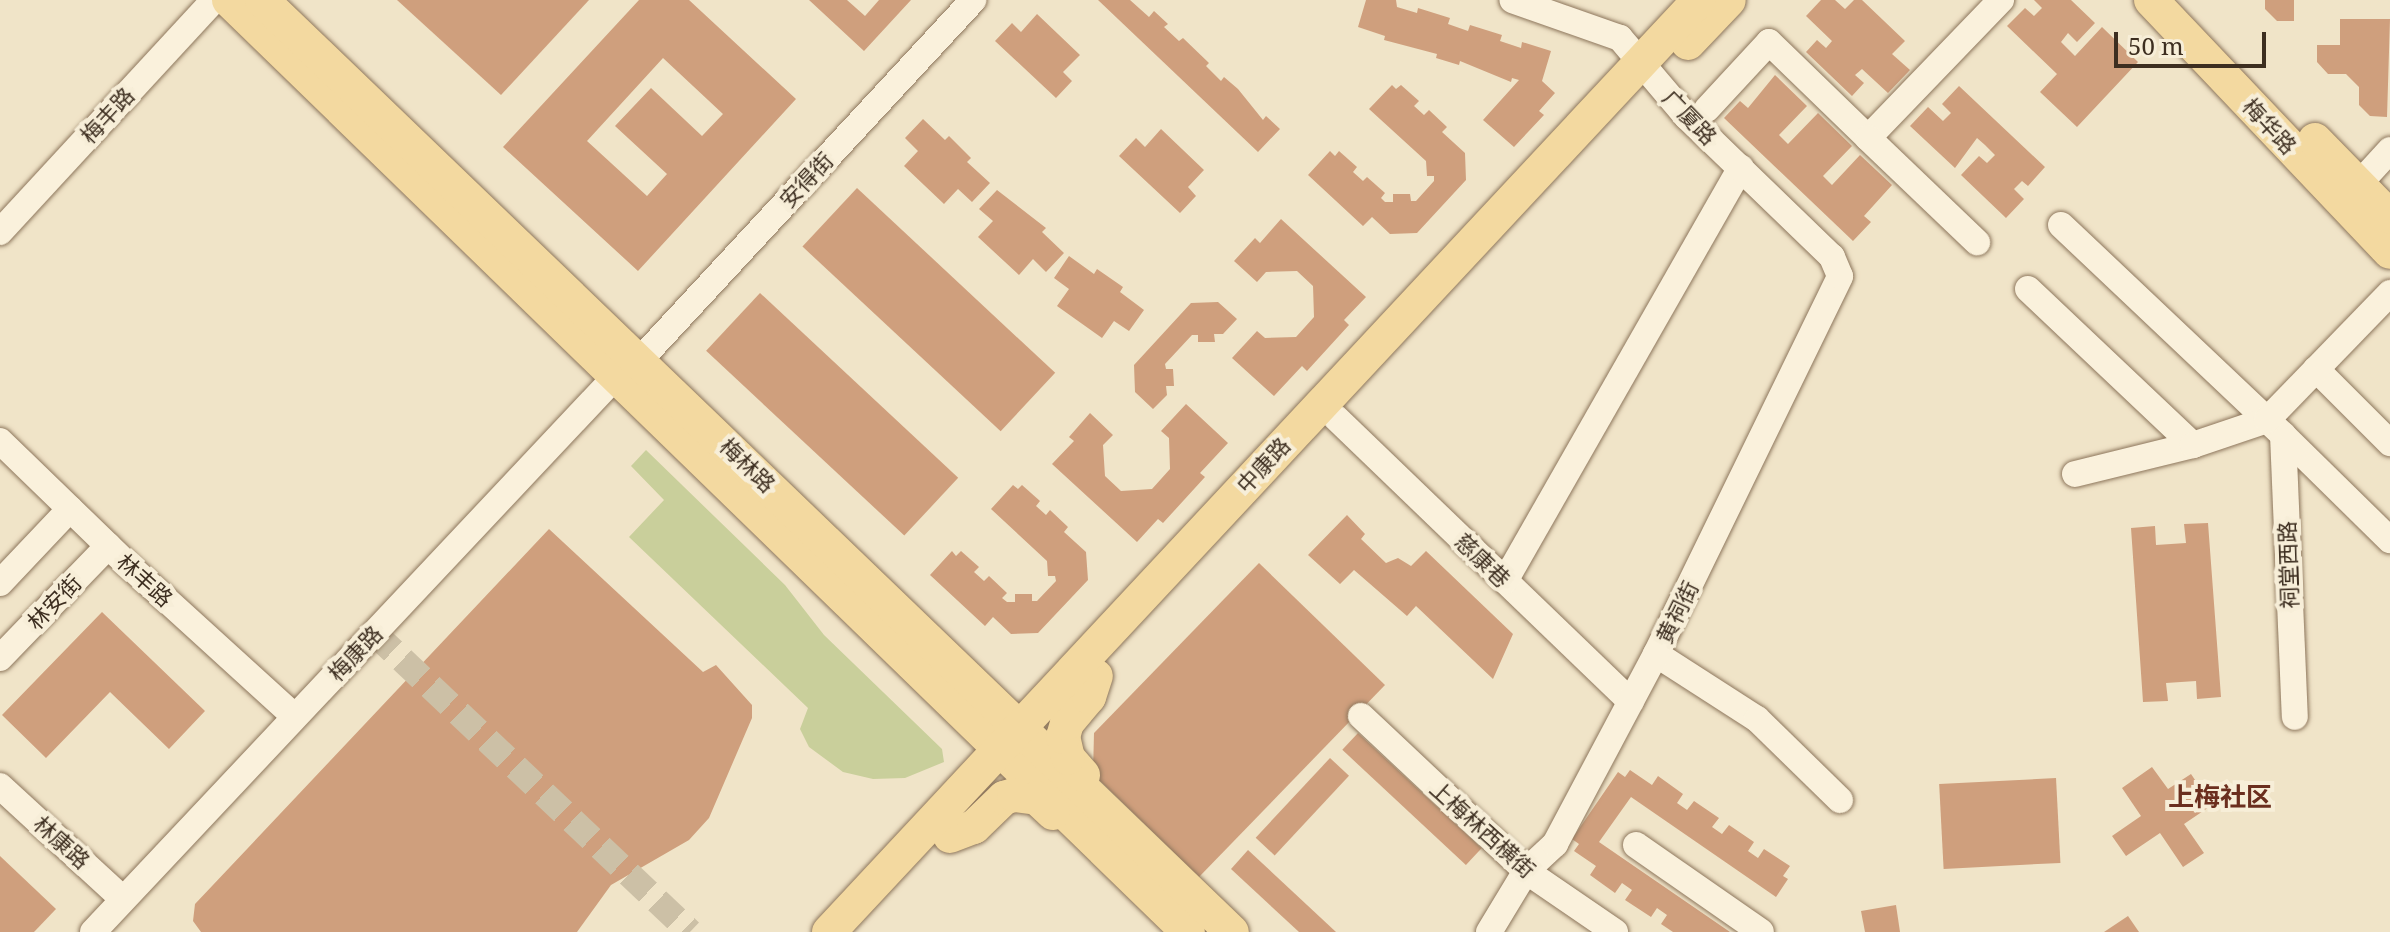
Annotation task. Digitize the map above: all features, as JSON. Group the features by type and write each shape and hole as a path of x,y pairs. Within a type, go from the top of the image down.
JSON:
{"main road":[{"name":"梅林路","path":"229,0 629,363"},
{"name":"梅林路","path":"262,0 1084,812 1188,932"},
{"name":"中康路","path":"1088,670 1336,418 1648,71 1699,0"},
{"name":"中康路","path":"859,932 942,828 1088,670 1319,403 1648,71 1729,0"},
{"name":"梅华路","path":"2151,0 2390,252"},
{"name":"梅华路","path":"2180,0 2390,217"},
{"path":"930,658 975,668 997,689 1007,693 1027,693 1059,666 1088,670 1089,697 1067,723 1063,737 1068,758 1086,778 1084,812 1055,814 1037,798 1014,795 1004,798 974,827 942,828 971,771 975,752 971,741 936,705 930,658"},
{"name":"梅林路","path":"1084,812 1232,932"},
{"name":"中康路","path":"829,932 942,828"}],"street":[{"name":"梅丰路","path":"0,232 214,0"},
{"name":"安得街","path":"629,363 956,0"},
{"name":"安得街","path":"629,363 973,0"},
{"name":"广厦路","path":"1512,0 1620,38 1687,117 1832,257 1840,276"},
{"path":"1868,138 2001,0"},
{"path":"1707,109 1769,42 1977,242"},
{"path":"2359,184 2390,151"},
{"path":"1505,581 1741,168"},
{"path":"2061,225 2390,540"},
{"name":"黄祠街","path":"1489,932 1526,871 1555,844 1631,702 1840,276"},
{"path":"2028,289 2193,445"},
{"path":"2075,474 2275,428 2316,369 2390,293"},
{"name":"梅康路","path":"93,932 629,363"},
{"path":"2316,369 2390,443"},
{"name":"慈康巷","path":"1336,418 1631,702"},
{"name":"祠堂西路","path":"2275,428 2295,717"},
{"name":"林丰路","path":"0,441 108,546 294,716"},
{"path":"0,583 70,509"},
{"name":"林安街","path":"0,658 108,546"},
{"path":"1656,654 1757,719 1840,800"},
{"name":"上梅林西横街","path":"1361,716 1526,871 1615,932"},
{"name":"林康路","path":"0,786 123,899"},
{"path":"1636,845 1761,932"}],"green space":[{"path":"646,450 785,585 824,635 942,749 944,762 905,778 873,779 843,772 809,747 800,729 808,708 629,537 664,500 631,466"}],"building":[{"path":"397,0 589,0 501,95"},
{"path":"639,0 689,0 796,99 638,271 503,147","holes":["663,58 723,114 702,136 651,88 615,126 667,174 647,196 587,141"]},
{"path":"809,0 847,0 865,16 879,0 911,0 864,51"},
{"path":"1098,0 1130,0 1149,17 1154,11 1168,24 1164,27 1179,41 1183,38 1209,63 1206,66 1221,81 1224,77 1263,120 1266,116 1280,129 1258,152"},
{"path":"1366,0 1396,0 1397,7 1417,13 1418,8 1450,18 1448,24 1468,31 1470,25 1502,35 1500,41 1521,48 1522,42 1551,51 1542,81 1555,93 1539,111 1544,115 1514,147 1483,120 1519,80 1512,78 1511,82 1460,61 1459,65 1436,58 1437,54 1384,40 1385,36 1358,27"},
{"path":"1821,0 1835,0 1845,9 1854,0 1862,0 1905,41 1892,54 1910,70 1888,93 1862,69 1855,75 1864,83 1852,96 1806,52 1817,40 1826,48 1832,41 1806,16"},
{"path":"2034,0 2071,0 2095,23 2077,42 2068,33 2061,42 2075,56 2102,27 2138,62 2077,127 2040,92 2057,74 2007,26 2025,8 2034,16 2042,8"},
{"path":"2265,0 2294,0 2294,21 2277,21 2265,9"},
{"path":"1037,14 1080,55 1063,72 1072,81 1056,98 995,41 1012,23 1021,32"},
{"path":"2340,19 2390,19 2387,117 2370,116 2359,105 2359,87 2346,74 2328,74 2317,62 2317,45 2340,45"},
{"path":"1775,75 1807,106 1779,135 1788,144 1818,113 1852,146 1823,176 1832,185 1860,155 1892,185 1864,216 1871,222 1853,241 1724,118 1740,101 1748,108"},
{"path":"1392,85 1396,89 1401,85 1419,101 1414,106 1424,115 1429,110 1447,127 1442,132 1465,153 1466,180 1417,233 1390,234 1372,217 1363,226 1308,175 1330,151 1335,156 1339,151 1357,167 1353,172 1363,181 1367,177 1385,193 1381,198 1385,202 1393,202 1393,194 1410,194 1411,201 1416,201 1434,181 1434,176 1427,176 1426,161 1369,109"},
{"path":"1959,86 2045,167 2028,186 2022,181 2014,189 2024,199 2006,218 1961,175 1979,156 1987,163 1995,155 1985,145 1977,138 1955,168 1910,126 1928,107 1943,121 1951,113 1942,104"},
{"path":"923,119 945,140 949,136 971,158 967,162 990,183 972,202 958,189 944,204 904,166 918,151 905,138"},
{"path":"1161,129 1204,170 1188,187 1196,196 1180,213 1119,156 1136,138 1145,147"},
{"path":"857,188 1055,373 1001,431 802,247"},
{"path":"997,190 1046,228 1042,232 1064,253 1046,272 1033,259 1019,275 978,237 993,221 979,209"},
{"path":"1281,219 1366,297 1344,320 1349,325 1307,371 1302,366 1274,396 1232,358 1257,331 1265,338 1296,337 1314,317 1313,286 1297,271 1266,272 1257,282 1234,261 1255,238 1260,243"},
{"path":"1069,256 1094,274 1097,269 1123,287 1120,292 1144,310 1129,331 1114,321 1102,338 1057,306 1069,289 1054,278"},
{"path":"760,293 958,478 904,536 706,351"},
{"path":"1218,302 1237,319 1223,334 1214,334 1215,342 1198,342 1198,335 1192,335 1165,364 1166,369 1173,369 1174,386 1166,386 1167,395 1153,409 1135,392 1134,365 1191,303"},
{"path":"1186,404 1228,443 1200,473 1205,477 1163,523 1158,519 1137,542 1052,464 1074,441 1069,437 1090,413 1113,435 1103,445 1105,476 1121,491 1152,489 1170,469 1169,438 1161,431"},
{"path":"1013,485 1018,489 1022,485 1040,501 1036,506 1046,515 1050,510 1068,527 1064,532 1086,552 1088,580 1038,633 1011,634 993,617 985,626 930,575 952,551 956,556 961,551 979,567 974,572 984,581 989,576 1007,593 1002,598 1007,602 1015,602 1015,594 1032,594 1032,601 1037,601 1056,581 1055,576 1048,576 1047,561 991,509"},
{"path":"1347,515 1365,534 1361,539 1386,563 1398,558 1411,566 1426,551 1513,634 1493,679 1416,606 1407,616 1354,570 1340,584 1308,555"},
{"path":"2208,523 2221,697 2197,699 2196,681 2166,683 2168,701 2143,702 2131,528 2155,526 2156,545 2186,543 2184,524"},
{"path":"549,529 703,672 716,665 752,705 752,718 709,818 689,840 611,885 577,932 201,932 193,921 195,904"},
{"path":"1259,563 1385,685 1199,877 1093,774 1094,733"},
{"path":"102,612 205,711 169,749 110,692 46,758 2,715"},
{"path":"1358,733 1482,848 1466,865 1342,750"},
{"path":"1330,758 1349,776 1275,855 1256,838"},
{"path":"2152,767 2168,789 2191,774 2212,805 2184,824 2204,853 2183,867 2160,833 2126,856 2112,836 2141,816 2122,788"},
{"path":"1630,770 1652,785 1658,776 1683,794 1677,803 1687,810 1694,801 1719,818 1712,827 1722,834 1729,825 1754,842 1748,851 1758,858 1764,849 1790,866 1783,876 1788,879 1776,897 1631,797 1599,842 1730,932 1673,932 1661,924 1667,915 1657,908 1651,917 1625,900 1632,890 1622,883 1615,893 1590,875 1596,866 1574,851 1579,844 1572,839 1618,772 1625,777"},
{"path":"2056,778 2060,863 1944,869 1939,784"},
{"path":"1248,850 1336,932 1299,932 1231,869"},
{"path":"0,856 56,909 34,932 0,932"},
{"path":"1896,905 1900,932 1865,932 1861,911"},
{"path":"2128,916 2139,932 2104,932"}],"tunnel":[{"path":"374,633 690,932"}],"district":[{"name":"上梅社区","path":"2220,797"}]}
